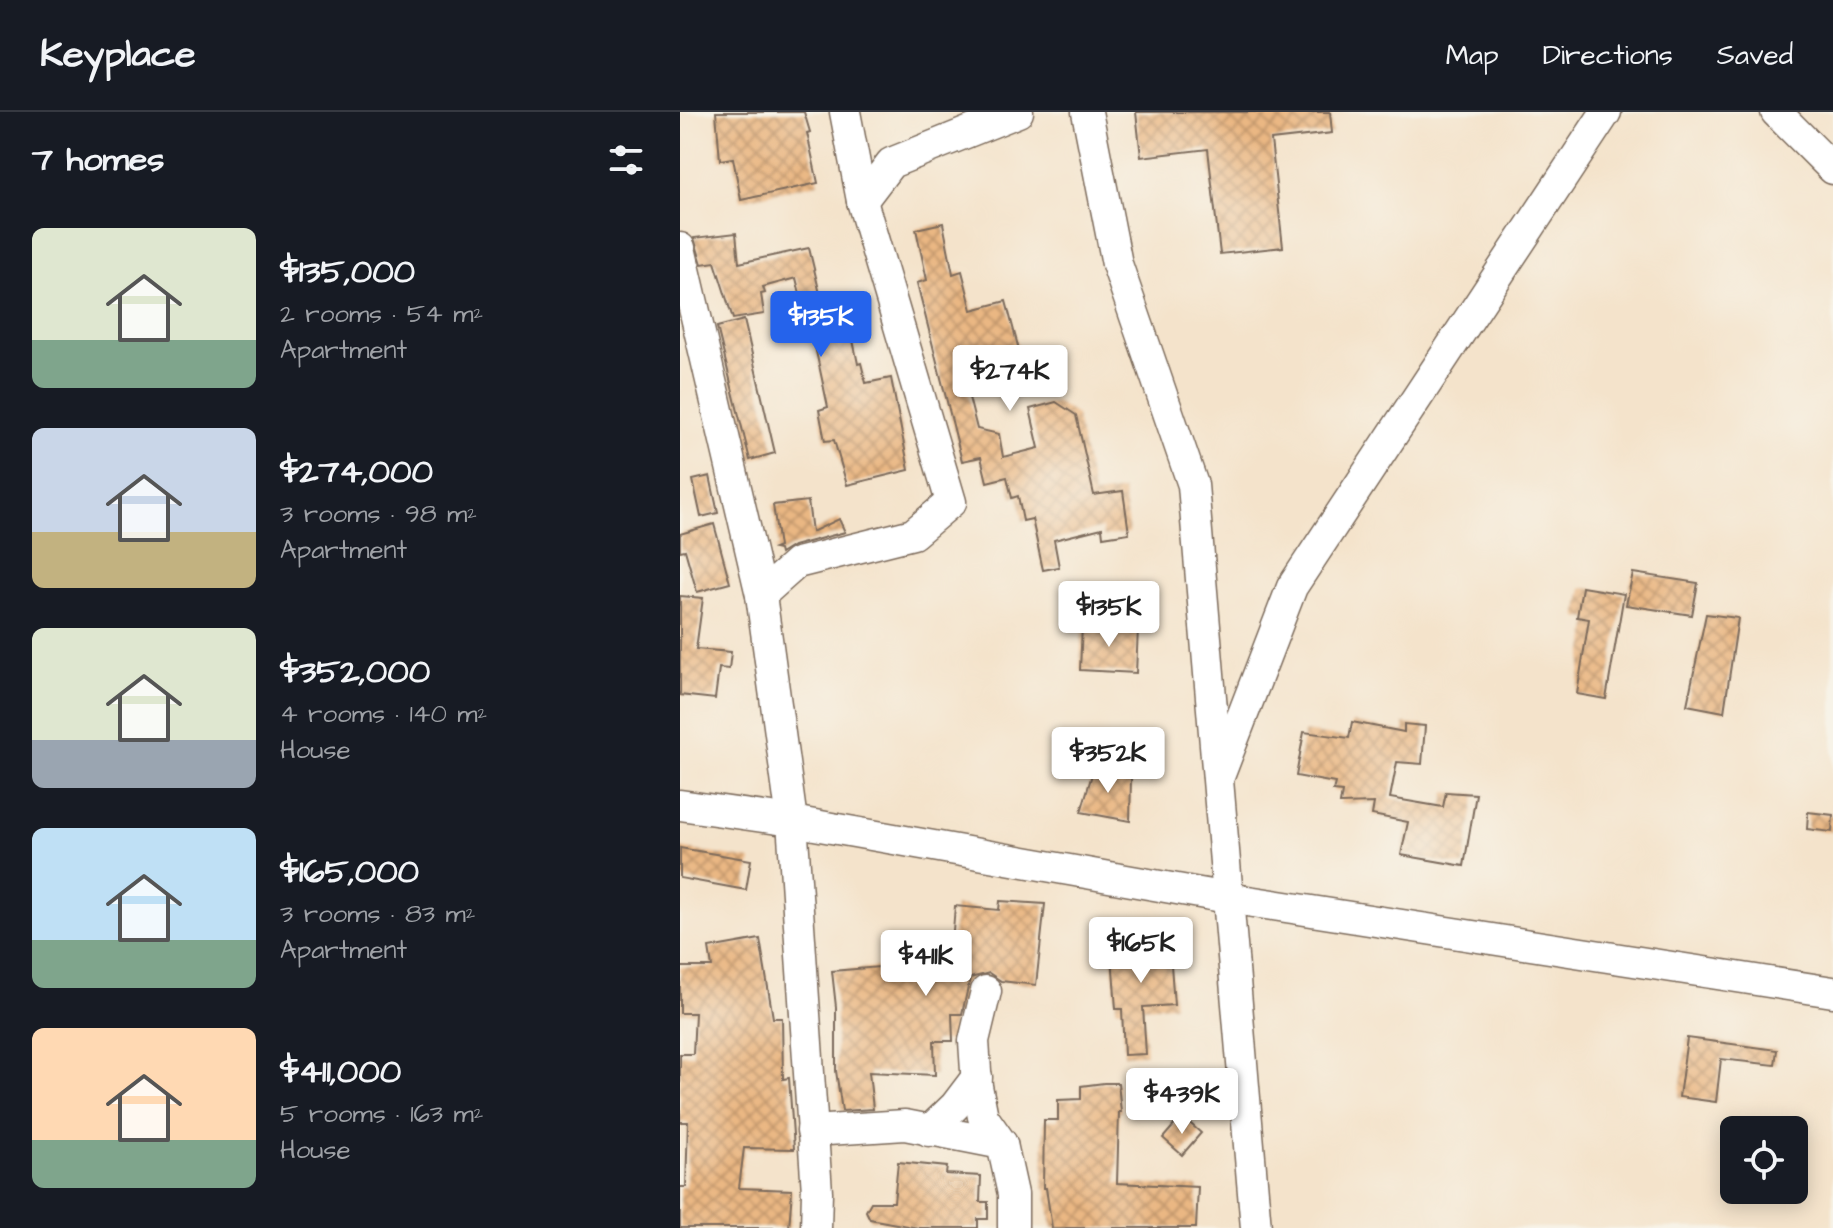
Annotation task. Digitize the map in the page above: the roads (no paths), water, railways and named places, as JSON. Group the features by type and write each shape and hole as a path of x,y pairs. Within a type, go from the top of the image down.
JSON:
{"street":[{"path":"761,595 797,563 913,534 951,502 862,201 845,112"},
{"path":"862,201 891,163 1018,112"},
{"path":"1087,112 1117,264 1193,485 1256,1228"},
{"path":"1218,780 1292,587 1606,112"},
{"path":"1776,112 1833,169"},
{"path":"680,248 761,595 792,821 817,1192 816,1228"},
{"path":"680,805 792,821 1228,898 1833,992"},
{"path":"986,991 974,1041 977,1077 983,1117 1002,1144 1013,1194 1013,1228"},
{"path":"929,1131 955,1106 977,1077"},
{"path":"812,1131 905,1125 1002,1144"}]}
